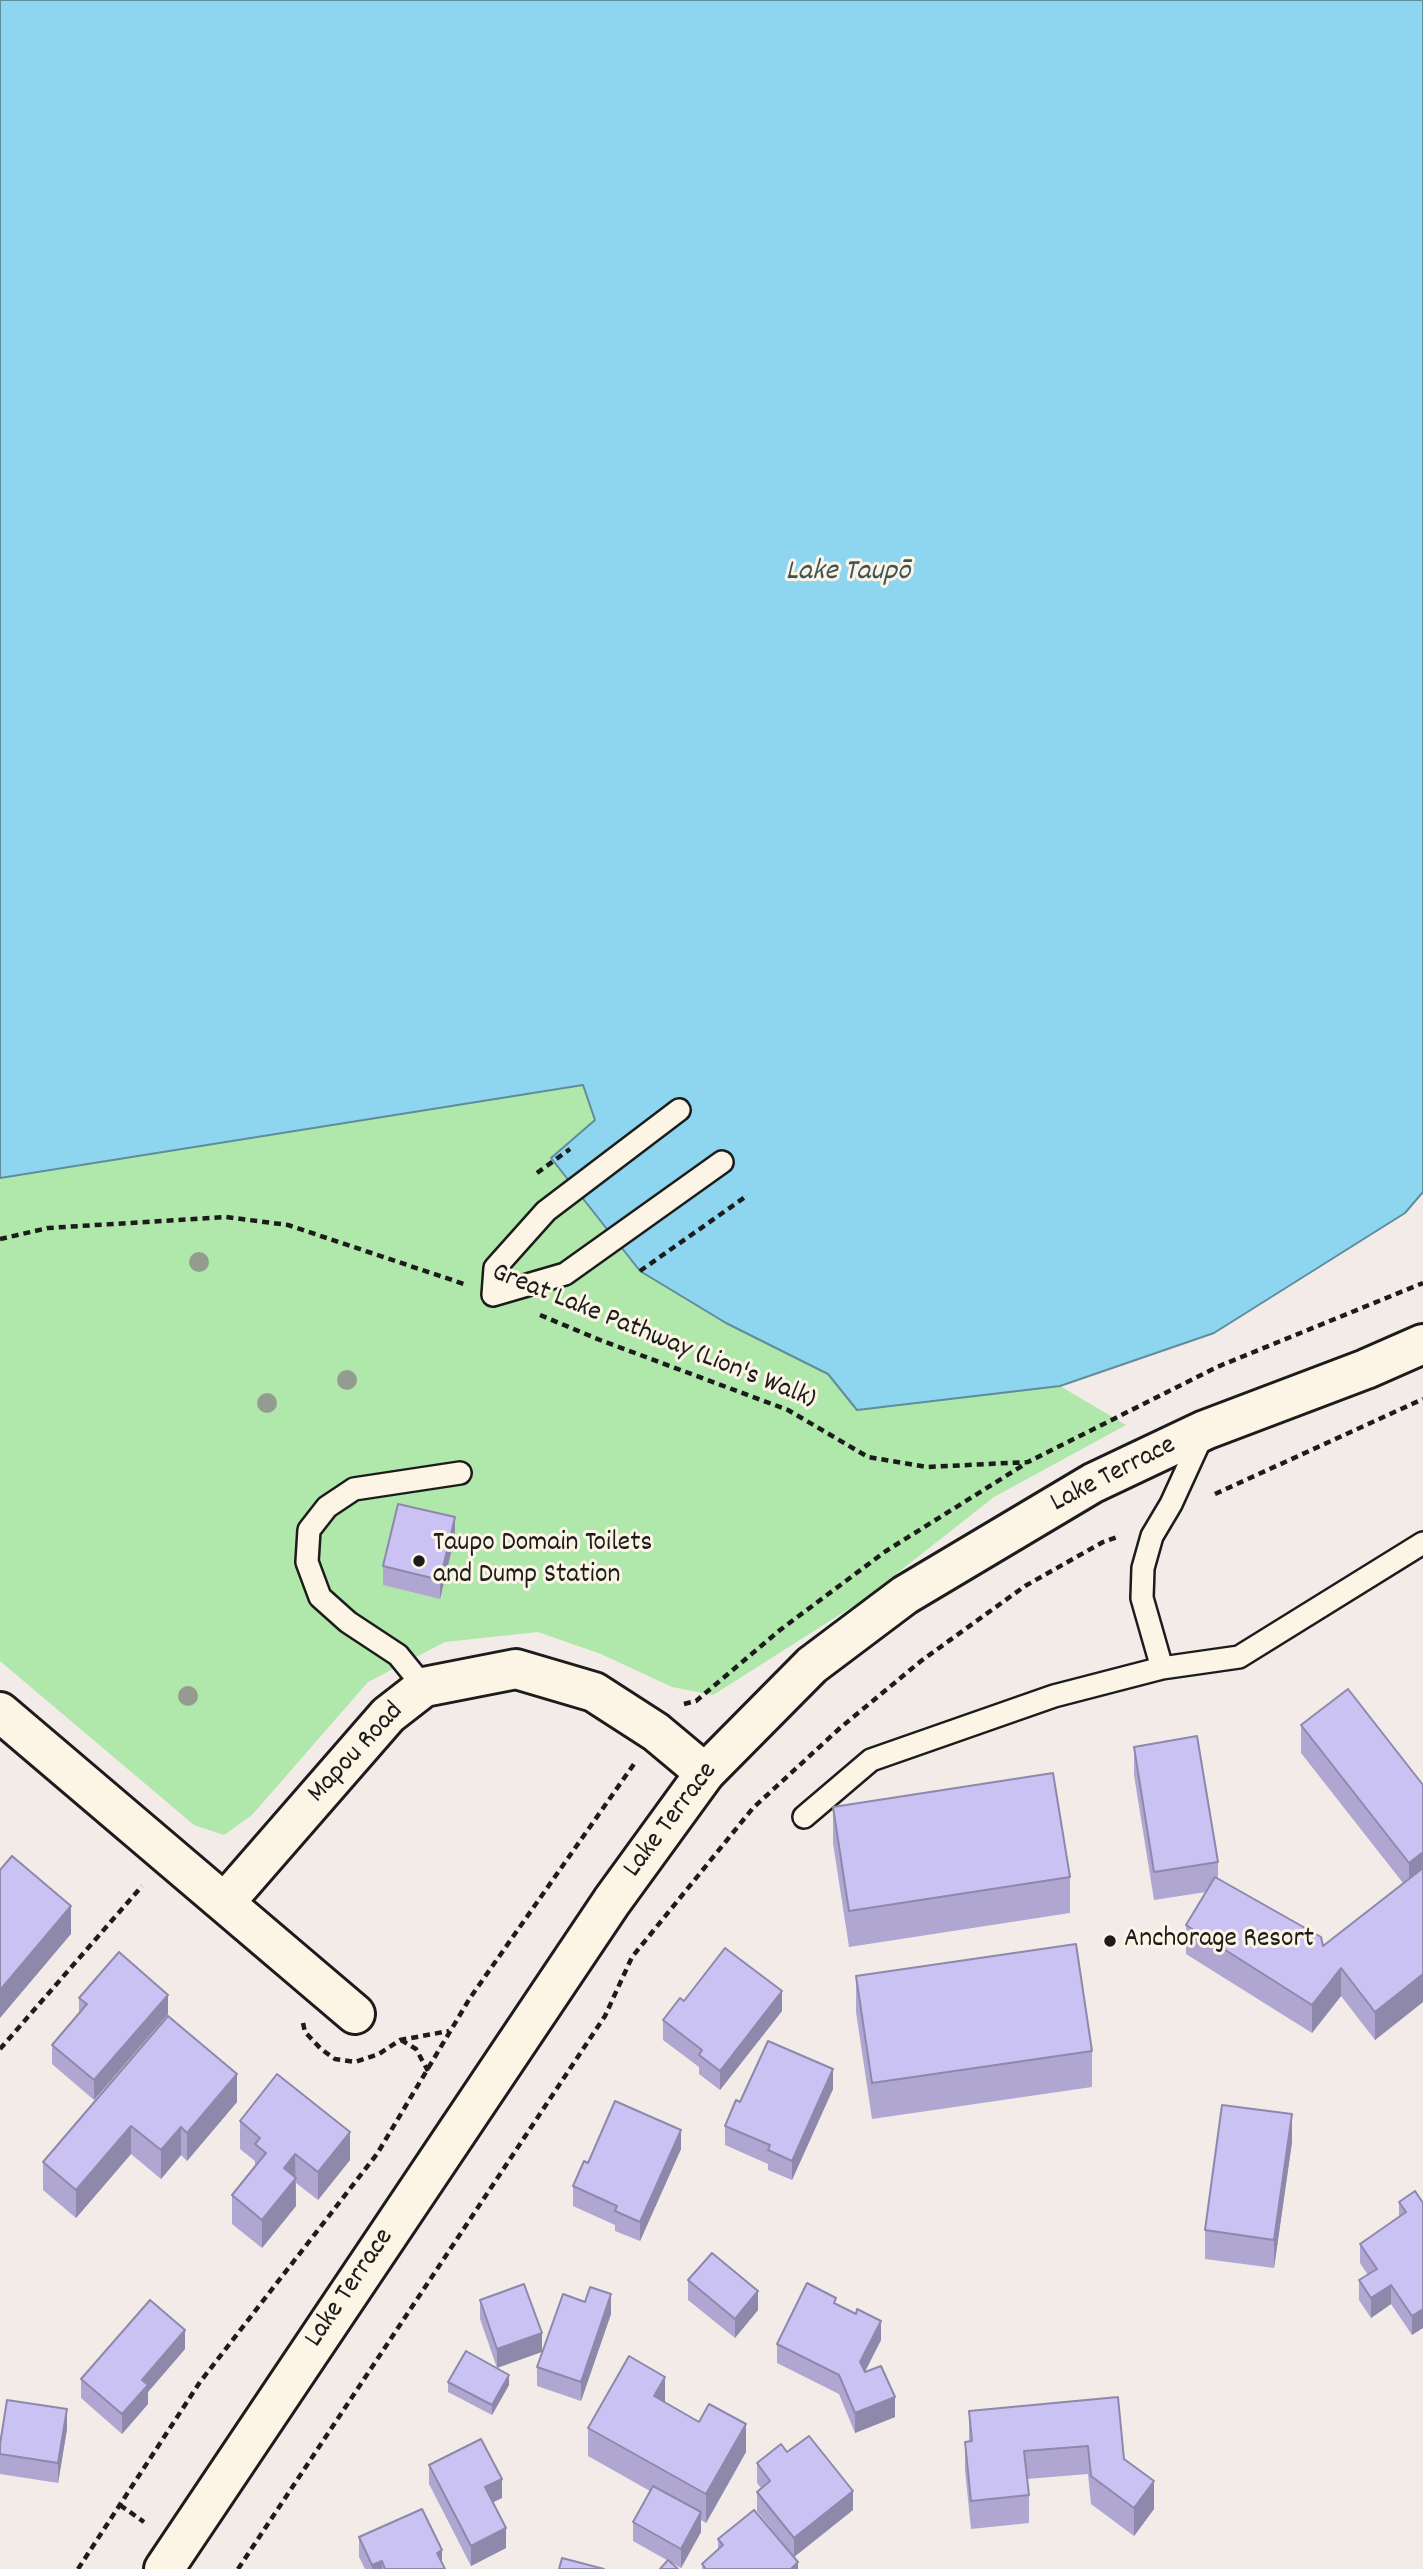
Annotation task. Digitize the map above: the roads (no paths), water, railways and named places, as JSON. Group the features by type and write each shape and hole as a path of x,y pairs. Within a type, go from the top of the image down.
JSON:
{"main road":[{"name":"Lake Terrace","path":"164,2569 554,1986 705,1773 813,1665 905,1595 1093,1483 1205,1430 1366,1369 1423,1344"},
{"name":"Mapou Road","path":"226,1901 388,1715 424,1687 516,1669 594,1692 656,1732 705,1773"},
{"path":"0,1712 168,1856 226,1901 355,2014"}],"lane":[{"path":"679,1110 547,1211 495,1268 493,1295 565,1273 722,1162"},
{"path":"1162,1668 1142,1598 1143,1568 1152,1536 1171,1504 1205,1430"},
{"path":"424,1687 398,1655 348,1622 320,1597 307,1562 309,1530 327,1507 354,1489 460,1473"},
{"path":"804,1817 871,1760 1054,1696 1162,1668 1239,1657 1423,1543"}],"water":[{"name":"Lake Taupō","path":"0,0 1423,0 1423,1192 1405,1213 1214,1333 1060,1386 857,1410 828,1374 726,1323 640,1271 551,1158 595,1120 583,1085 0,1178"}],"place":[{"name":"Taupo Domain Toilets and Dump Station","path":"419,1561"},
{"name":"Anchorage Resort","path":"1110,1941"}]}
